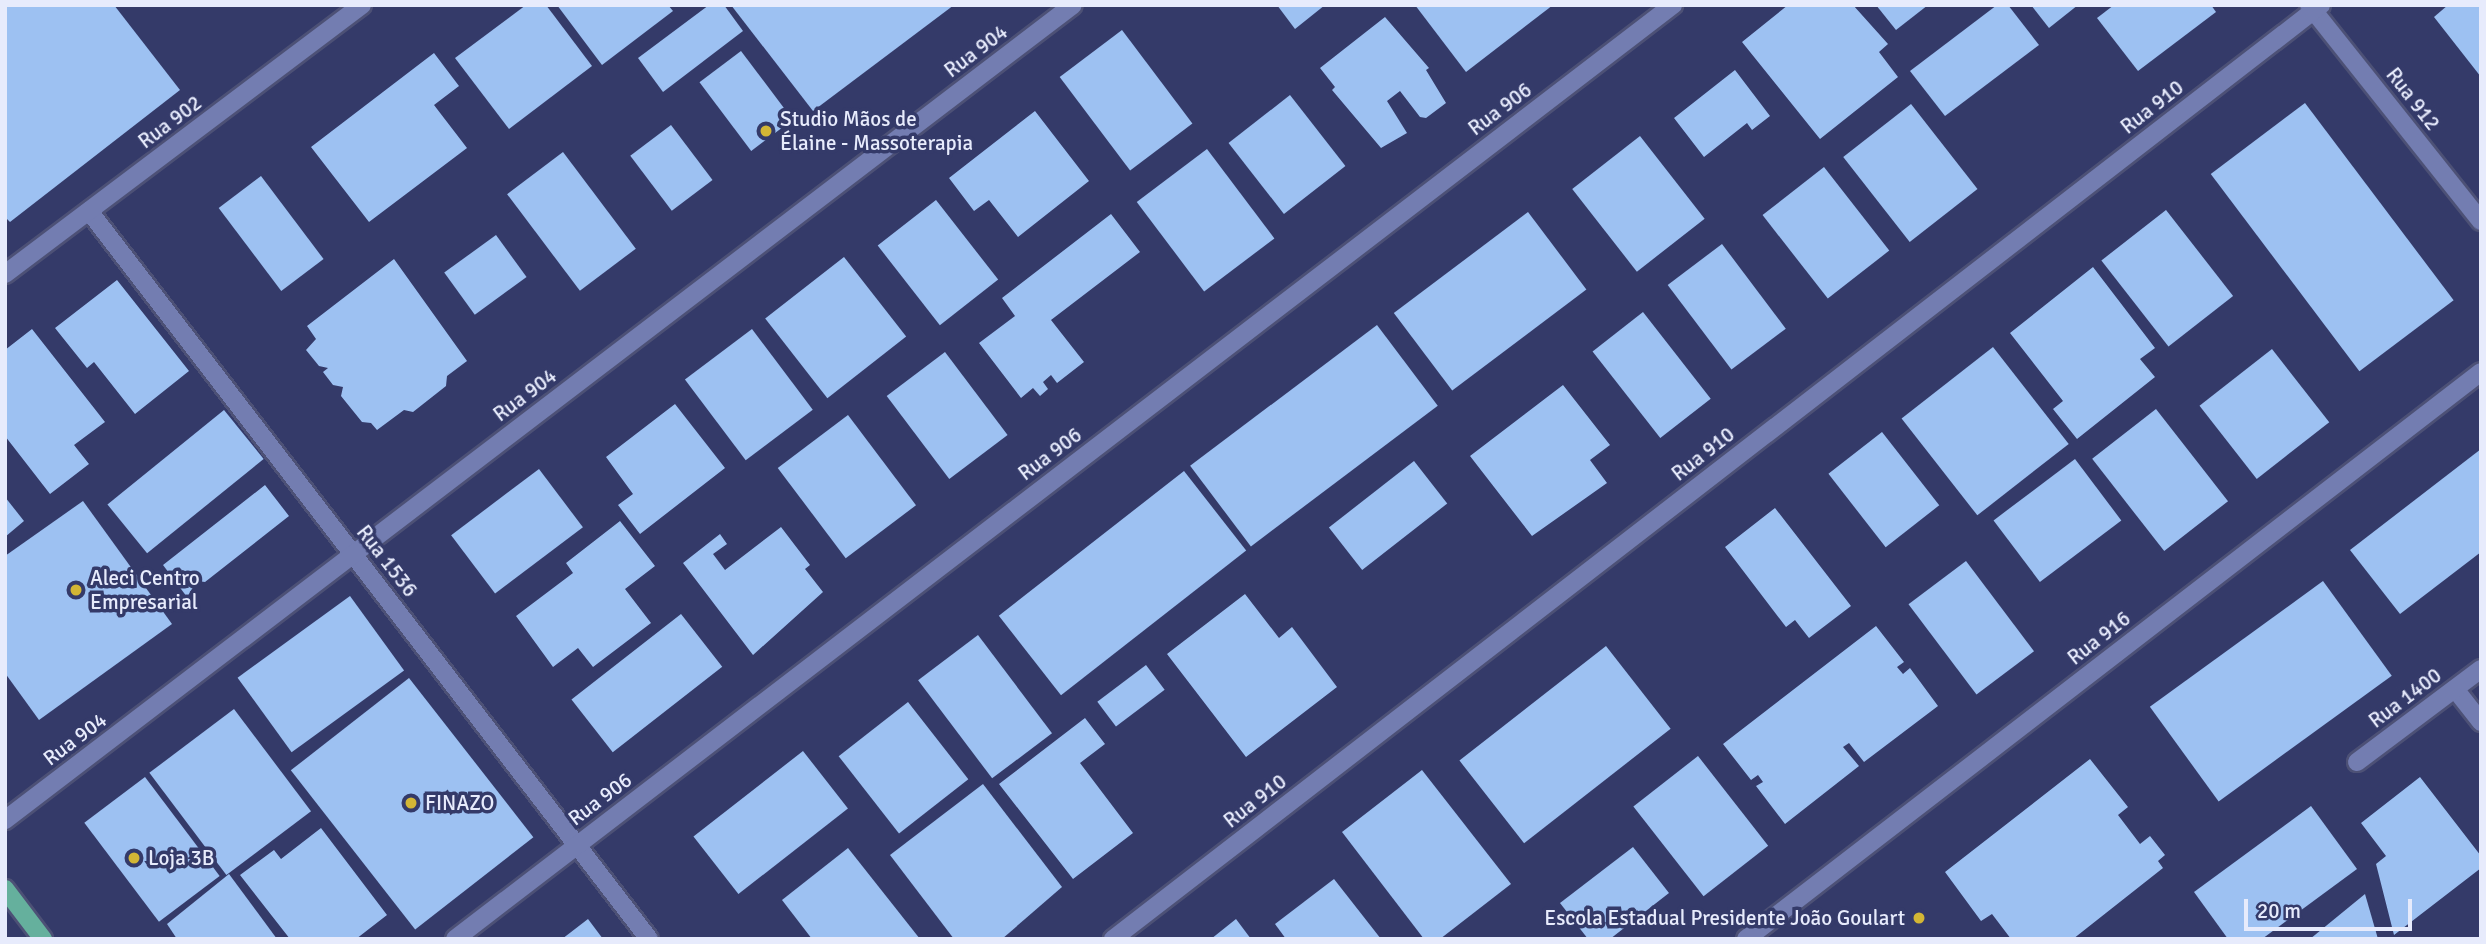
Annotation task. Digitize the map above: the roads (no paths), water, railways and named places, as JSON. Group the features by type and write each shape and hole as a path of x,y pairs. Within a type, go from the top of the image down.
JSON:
{"main road":[{"path":"5,889 43,939"}],"street":[{"name":"Rua 902","path":"5,274 362,5"},
{"name":"Rua 904","path":"5,820 1073,5"},
{"name":"Rua 906","path":"455,939 1673,5"},
{"name":"Rua 912","path":"2315,7 2481,221"},
{"name":"Rua 910","path":"1113,939 2315,7"},
{"name":"Rua 1536","path":"89,211 649,939"},
{"name":"Rua 916","path":"1746,939 2481,372"},
{"name":"Rua 1400","path":"2357,762 2481,669"},
{"path":"2455,689 2481,722"}],"place":[{"name":"Studio Mãos de Élaine - Massoterapia","path":"766,131"},
{"name":"Aleci Centro Empresarial","path":"76,590"},
{"name":"FINAZO","path":"411,803"},
{"name":"Loja 3B","path":"134,858"},
{"name":"Escola Estadual Presidente João Goulart","path":"1919,918"}]}
